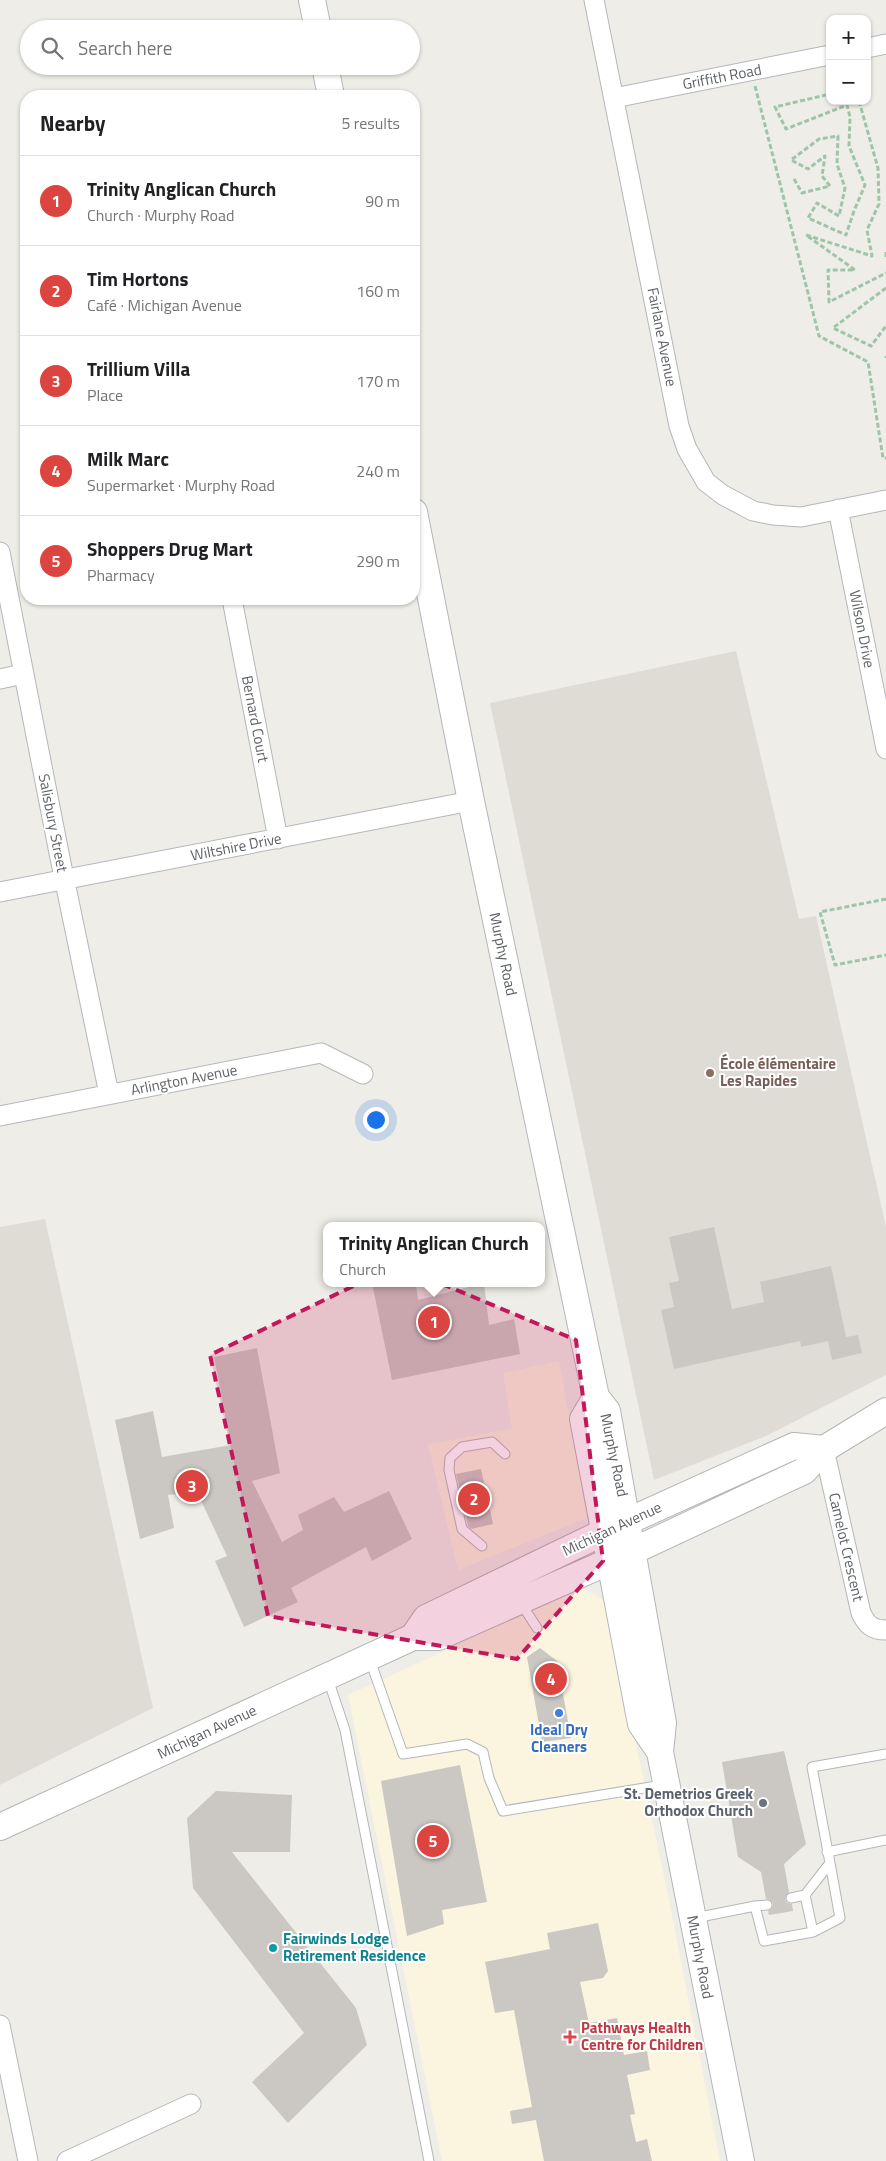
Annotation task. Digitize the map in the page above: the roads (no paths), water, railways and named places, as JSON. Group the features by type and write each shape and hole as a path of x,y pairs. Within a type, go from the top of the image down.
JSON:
{"street":[{"path":"312,0 316,20"},
{"name":"Fairlane Avenue","path":"594,0 679,426 687,449 706,482 723,495 753,510 773,516 801,517 886,500"},
{"path":"871,47 886,44"},
{"name":"Griffith Road","path":"614,98 826,56"},
{"path":"327,75 330,90"},
{"name":"Wilson Drive","path":"838,509 886,749"},
{"name":"Murphy Road","path":"420,542 471,801 596,1397 607,1411 628,1521 621,1556 641,1724 660,1752 741,2161"},
{"name":"Salisbury Street","path":"0,552 64,880 109,1094"},
{"name":"Bernard Court","path":"233,605 278,839"},
{"path":"0,679 24,674"},
{"name":"Wiltshire Drive","path":"0,892 471,801"},
{"name":"Arlington Avenue","path":"0,1116 321,1053 363,1074"},
{"name":"Murphy Road","path":"596,1397 583,1419 604,1532 621,1556"},
{"name":"Michigan Avenue","path":"0,1827 413,1637 438,1637 621,1556 804,1471 824,1449 886,1411"},
{"name":"Michigan Avenue","path":"413,1637 426,1618 628,1521 794,1446 824,1449"},
{"name":"Camelot Crescent","path":"824,1449 861,1613 866,1624 876,1630 886,1630"},
{"path":"0,2025 28,2161"},
{"path":"67,2161 191,2104"}],"lane":[{"path":"482,1546 462,1529 449,1470 450,1458 462,1447 492,1442 505,1454"},
{"path":"520,1601 537,1628"},
{"path":"369,1657 403,1754 467,1744 483,1752 489,1778 503,1811 666,1784"},
{"path":"328,1676 345,1730 429,2161"},
{"path":"755,1906 764,1941 813,1932 840,1918 812,1767 886,1754"},
{"path":"827,1852 886,1840"},
{"path":"791,1898 805,1895 830,1864"},
{"path":"805,1895 813,1932"},
{"path":"692,1918 767,1905"}],"place":[{"name":"École élémentaire Les Rapides","path":"710,1073"},
{"name":"Trinity Anglican Church","path":"434,1322"},
{"name":"Trillium Villa","path":"192,1486"},
{"name":"Tim Hortons","path":"474,1499"},
{"name":"Milk Marc","path":"551,1679"},
{"name":"Ideal Dry Cleaners","path":"559,1713"},
{"name":"St. Demetrios Greek Orthodox Church","path":"763,1803"},
{"name":"Shoppers Drug Mart","path":"433,1841"},
{"name":"Fairwinds Lodge Retirement Residence","path":"273,1948"},
{"name":"Pathways Health Centre for Children","path":"570,2037"}]}
